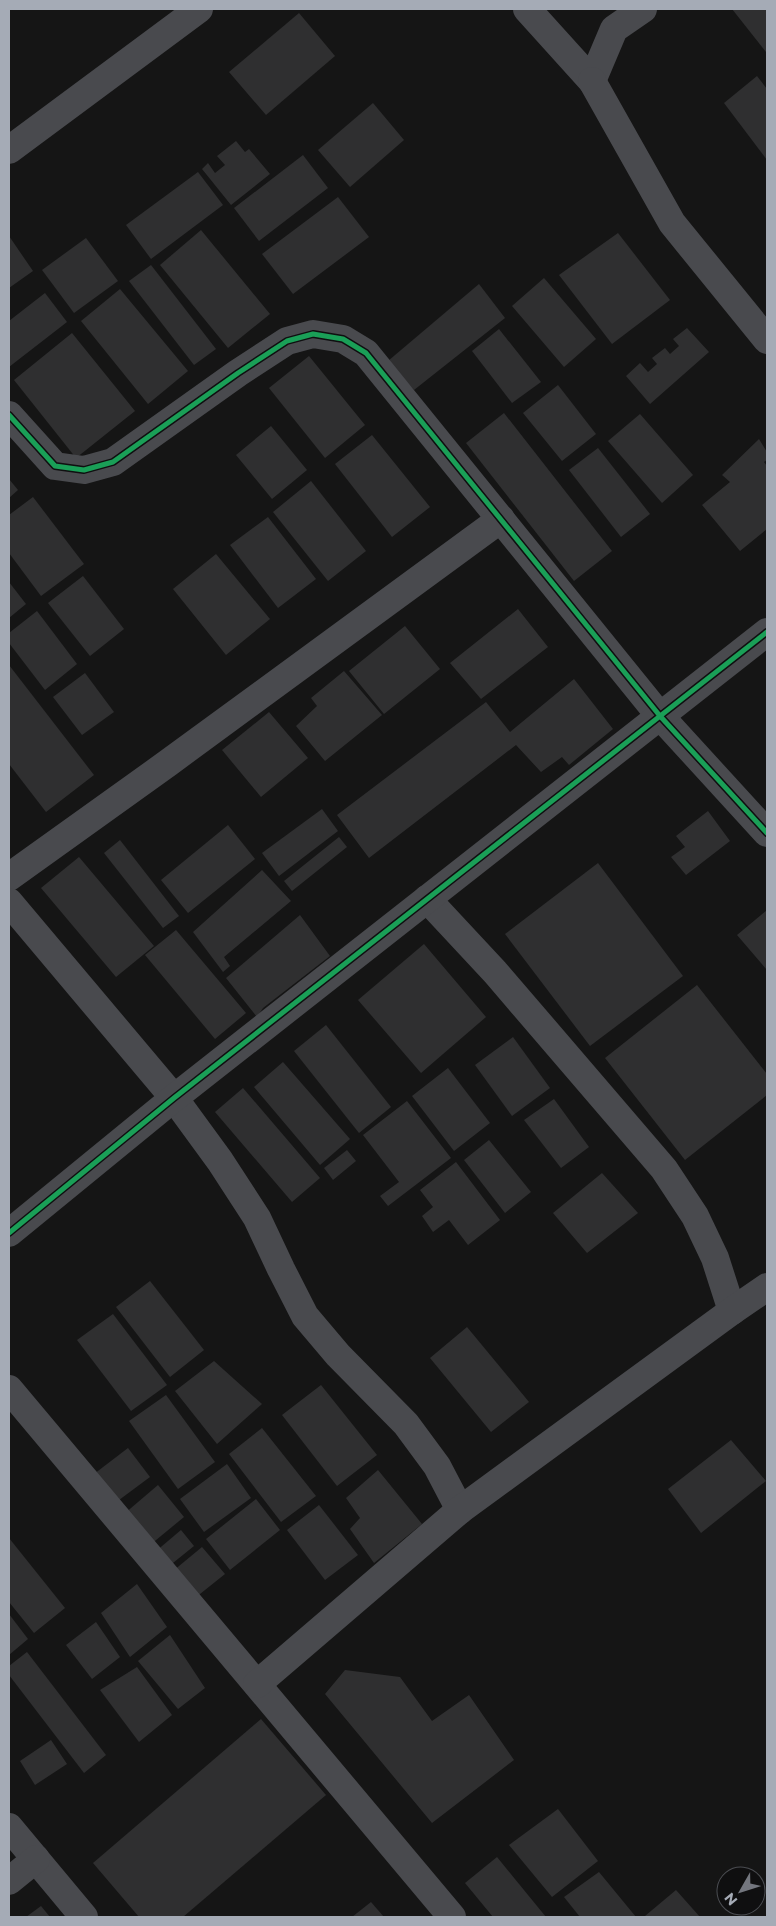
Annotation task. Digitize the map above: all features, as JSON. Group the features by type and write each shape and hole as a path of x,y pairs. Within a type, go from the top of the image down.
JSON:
{"street":[{"path":"9,150 199,9"},
{"path":"526,9 592,81 672,223 767,340"},
{"path":"592,81 614,29 643,9"},
{"path":"9,415 55,466 84,470 113,462 238,373 287,341 313,334 343,339 366,352 660,716 767,833"},
{"path":"9,877 160,769 501,519"},
{"path":"9,1233 174,1098 767,632"},
{"path":"426,899 495,972 664,1169 695,1216 715,1258 732,1311"},
{"path":"9,902 174,1098 220,1161 257,1218 305,1316 338,1354 406,1424 437,1466 460,1510"},
{"path":"257,1684 460,1510 767,1287"},
{"path":"9,1389 452,1917"},
{"path":"9,1828 84,1917"},
{"path":"9,1881 36,1859"}],"building":[{"path":"732,9 767,9 766,52"},
{"path":"299,13 335,56 266,115 229,72"},
{"path":"757,76 767,89 767,160 724,103"},
{"path":"373,103 404,140 350,187 318,150"},
{"path":"236,141 245,152 249,149 270,174 231,205 202,169 208,163 215,173 225,165 217,156"},
{"path":"303,155 328,188 259,241 234,208"},
{"path":"198,172 223,205 151,259 126,225"},
{"path":"338,197 369,237 293,294 262,254"},
{"path":"201,230 270,314 228,348 160,265"},
{"path":"618,233 670,300 612,344 559,275"},
{"path":"9,236 33,271 9,288"},
{"path":"86,238 118,281 74,313 42,270"},
{"path":"151,265 216,349 194,365 129,281"},
{"path":"544,278 596,339 564,367 512,306"},
{"path":"479,284 505,318 414,390 388,361"},
{"path":"120,289 188,371 148,404 81,321"},
{"path":"45,293 67,322 9,367 9,321"},
{"path":"687,328 709,352 650,404 626,376 640,363 648,372 657,364 652,358 665,348 670,354 679,346 673,339"},
{"path":"499,329 541,382 512,403 472,351"},
{"path":"72,333 135,411 76,458 14,380"},
{"path":"309,356 365,425 325,458 269,388"},
{"path":"558,385 596,434 562,461 523,413"},
{"path":"504,413 612,551 574,581 466,443"},
{"path":"640,414 693,475 662,503 608,441"},
{"path":"271,426 307,470 272,499 236,455"},
{"path":"372,435 430,507 392,537 335,464"},
{"path":"759,439 767,452 767,460 764,462 767,466 767,529 740,551 702,505 730,482 722,475"},
{"path":"598,448 650,514 621,537 569,470"},
{"path":"9,479 18,490 9,498"},
{"path":"311,481 366,551 328,581 273,512"},
{"path":"33,497 84,564 41,596 9,553 9,515"},
{"path":"268,517 316,579 278,608 230,545"},
{"path":"216,554 270,619 226,655 173,589"},
{"path":"83,576 124,629 90,656 48,603"},
{"path":"9,582 26,604 9,618"},
{"path":"518,609 548,647 481,699 450,663"},
{"path":"37,611 77,664 45,690 9,643 9,633"},
{"path":"405,626 440,669 384,714 349,671"},
{"path":"9,665 94,775 46,812 9,764"},
{"path":"344,671 382,715 325,761 296,726 317,706 311,698"},
{"path":"85,673 114,712 82,735 53,697"},
{"path":"574,679 613,729 569,765 562,757 541,772 516,745 369,858 337,815 486,702 510,732"},
{"path":"269,712 308,758 261,797 222,750"},
{"path":"322,809 338,831 279,876 262,853"},
{"path":"708,811 730,841 686,875 671,857 685,847 676,836"},
{"path":"228,825 255,859 188,913 161,880"},
{"path":"339,837 347,847 292,891 284,881"},
{"path":"120,840 179,916 163,928 104,853"},
{"path":"79,857 154,946 116,977 41,888"},
{"path":"598,863 683,976 590,1046 505,934"},
{"path":"262,870 291,901 224,957 230,966 223,972 193,932"},
{"path":"767,910 767,970 737,935"},
{"path":"300,915 330,956 263,1008 257,1017 226,978"},
{"path":"176,930 246,1013 215,1039 145,955"},
{"path":"424,944 486,1017 421,1073 358,1000"},
{"path":"697,985 767,1074 767,1095 685,1160 605,1058"},
{"path":"326,1025 391,1107 359,1133 294,1051"},
{"path":"513,1037 550,1088 512,1116 475,1065"},
{"path":"283,1062 350,1139 320,1165 254,1087"},
{"path":"448,1068 490,1123 454,1151 412,1096"},
{"path":"243,1088 320,1178 292,1202 215,1112"},
{"path":"554,1099 589,1147 561,1168 524,1120"},
{"path":"407,1101 451,1158 388,1206 380,1196 399,1182 363,1135"},
{"path":"489,1140 531,1192 505,1213 464,1160"},
{"path":"347,1150 356,1161 333,1180 324,1168"},
{"path":"456,1162 500,1220 468,1245 449,1220 433,1232 422,1216 433,1207 420,1190"},
{"path":"602,1173 638,1213 587,1253 553,1213"},
{"path":"150,1281 204,1350 170,1377 116,1307"},
{"path":"113,1314 167,1385 131,1411 77,1340"},
{"path":"467,1327 529,1402 491,1432 430,1358"},
{"path":"214,1361 262,1404 217,1444 175,1391"},
{"path":"321,1385 377,1455 337,1486 282,1415"},
{"path":"166,1395 215,1462 178,1489 129,1421"},
{"path":"262,1428 316,1496 281,1522 229,1454"},
{"path":"731,1440 766,1481 701,1533 668,1489"},
{"path":"128,1448 150,1477 115,1503 94,1474"},
{"path":"227,1464 251,1498 204,1532 180,1499"},
{"path":"378,1470 422,1524 374,1563 350,1529 360,1518 346,1498"},
{"path":"158,1485 184,1517 150,1545 124,1514"},
{"path":"256,1499 280,1530 230,1570 206,1539"},
{"path":"319,1505 358,1555 325,1580 287,1530"},
{"path":"181,1530 194,1546 168,1567 155,1552"},
{"path":"9,1538 65,1608 34,1633 9,1602"},
{"path":"202,1547 225,1574 195,1598 173,1571"},
{"path":"137,1584 167,1627 130,1657 101,1613"},
{"path":"9,1614 28,1639 9,1655"},
{"path":"96,1622 120,1657 92,1679 66,1645"},
{"path":"170,1635 205,1688 178,1709 138,1661"},
{"path":"27,1652 106,1755 84,1773 9,1675 9,1666"},
{"path":"137,1667 172,1715 139,1742 100,1690"},
{"path":"345,1670 400,1677 432,1721 469,1695 514,1760 432,1823 325,1694"},
{"path":"261,1719 326,1795 183,1917 139,1917 93,1863"},
{"path":"51,1740 67,1764 35,1785 20,1761"},
{"path":"558,1809 598,1861 552,1897 509,1845"},
{"path":"497,1857 546,1917 493,1917 465,1883"},
{"path":"599,1872 636,1917 580,1917 564,1897"},
{"path":"676,1890 700,1917 645,1916"},
{"path":"371,1902 384,1917 352,1917"},
{"path":"41,1906 50,1917 26,1917"}],"cycle path":[{"path":"9,415 55,466 84,470 113,462 238,373 287,341 313,334 343,339 366,353 660,716 767,833"},
{"path":"9,1233 174,1098 767,632"}]}
